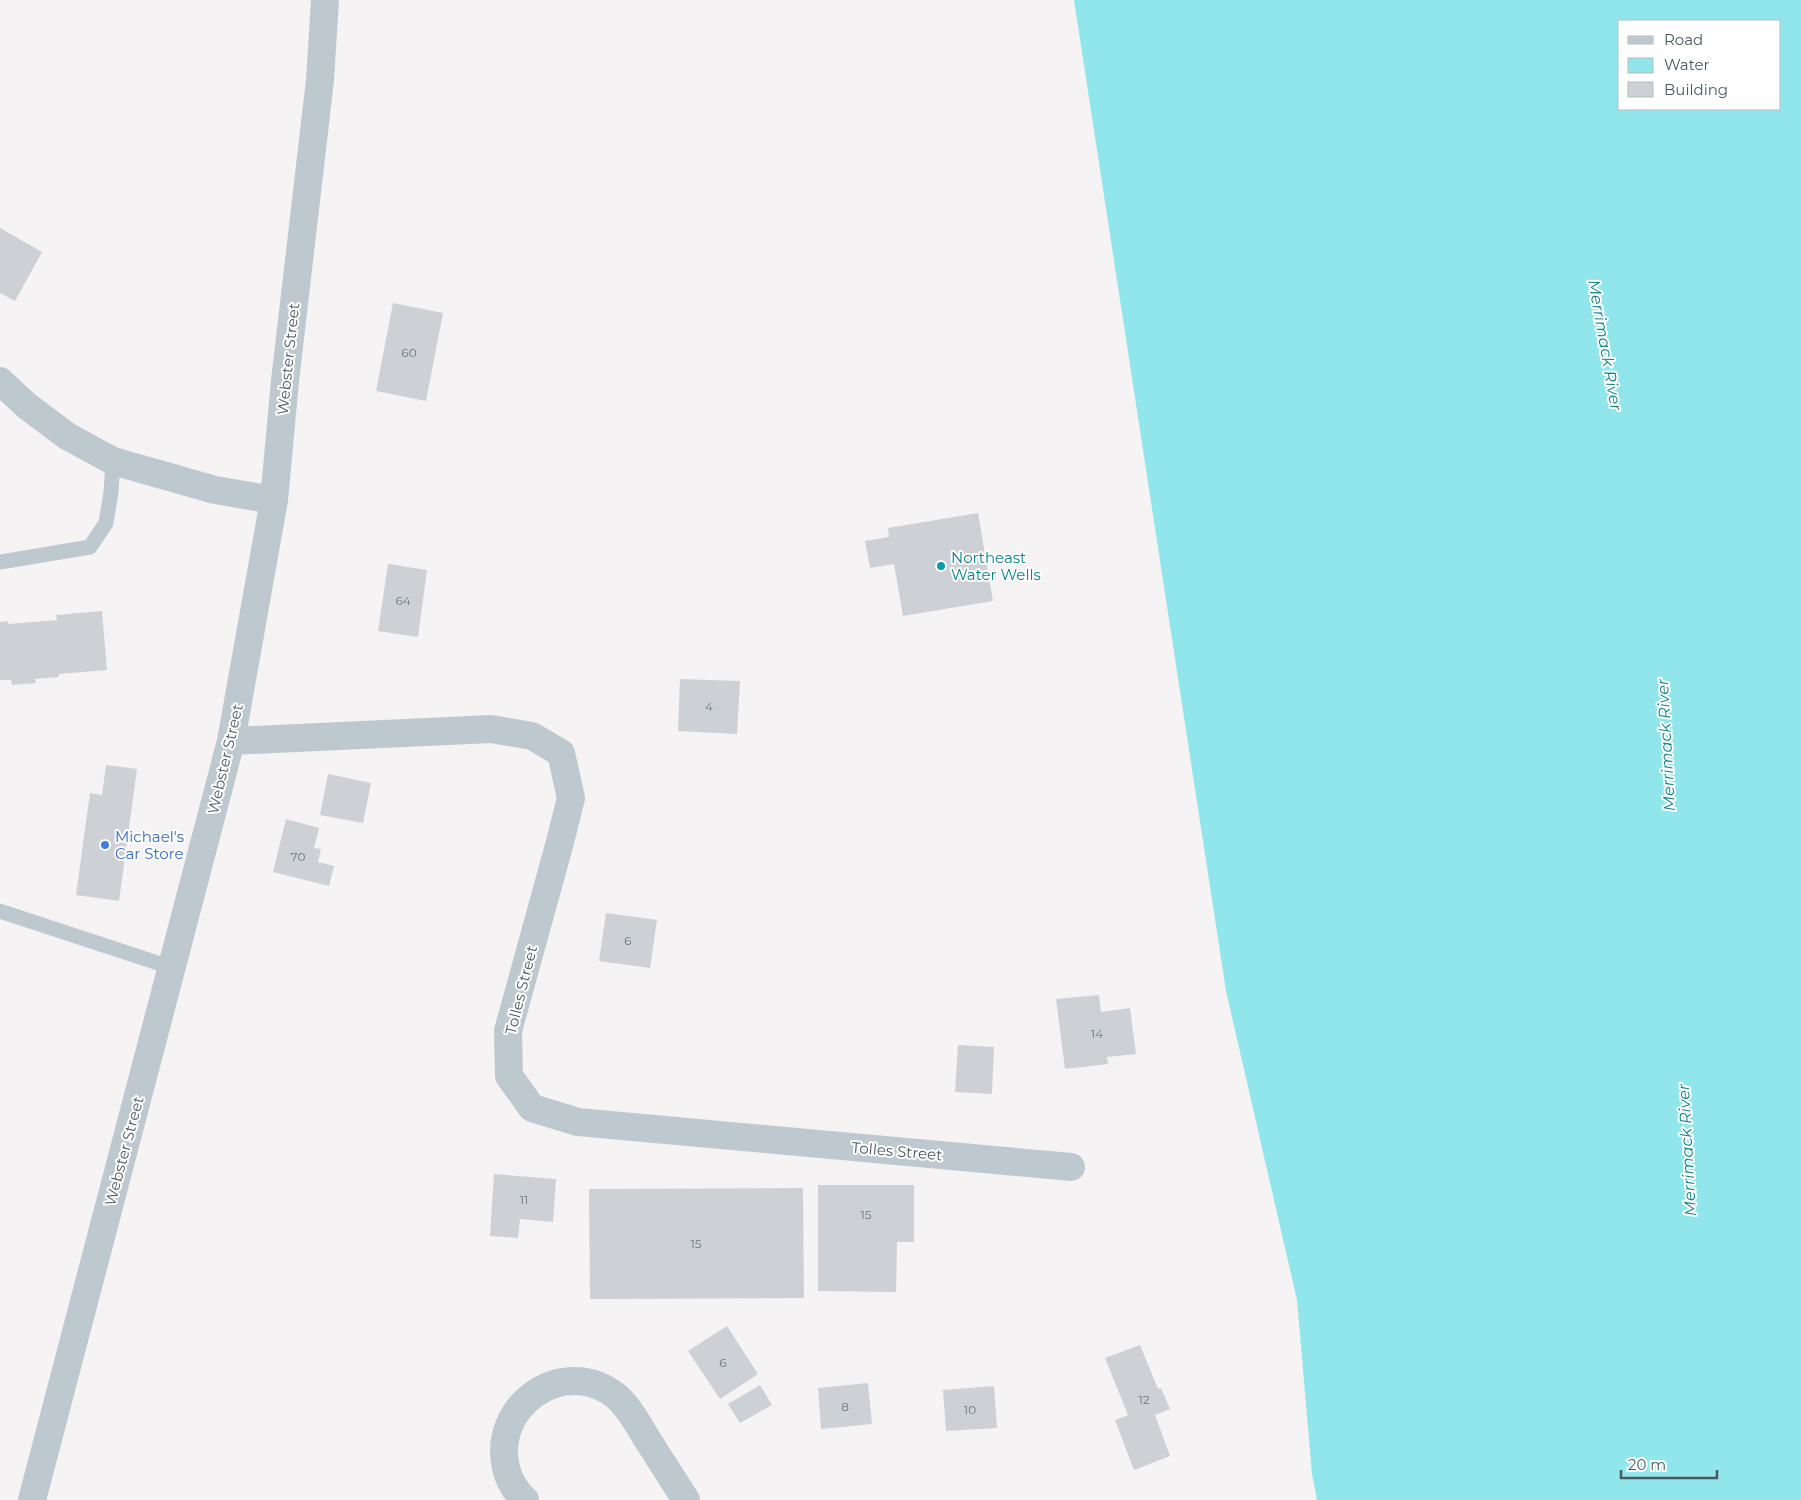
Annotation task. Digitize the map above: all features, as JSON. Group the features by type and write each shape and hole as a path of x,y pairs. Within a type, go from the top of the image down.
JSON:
{"street":[{"name":"Webster Street","path":"32,1500 231,741 274,500 285,381 320,80 325,0"},
{"path":"0,381 26,406 67,436 113,462 215,490 274,500"},
{"name":"Tolles Street","path":"231,741 490,729 532,736 561,753 571,798 508,1031 509,1076 532,1108 578,1122 1070,1167"},
{"path":"525,1500 509,1478 504,1456 505,1434 514,1413 529,1396 548,1386 571,1381 595,1385 616,1396 631,1413 686,1500"}],"lane":[{"path":"0,562 90,546 106,523 113,462"},
{"path":"0,911 173,968"}],"water":[{"name":"Merrimack River","path":"1074,0 1801,0 1801,1500 1317,1500 1312,1474 1297,1300 1226,991"}],"building":[{"path":"0,228 42,252 15,301 0,293"},
{"path":"393,303 443,313 426,401 376,391"},
{"name":"Northeast Water Wells","path":"978,513 993,601 903,616 894,564 870,568 865,541 889,537 888,528"},
{"path":"388,564 427,570 418,637 378,631"},
{"path":"102,611 107,670 59,674 59,677 35,679 36,683 12,685 11,680 0,680 0,622 8,621 8,624 57,620 56,615"},
{"path":"680,679 740,681 737,734 678,731"},
{"name":"Michael's Car Store","path":"106,765 137,769 119,901 76,895 90,793 102,795"},
{"path":"328,774 371,783 363,823 320,815"},
{"path":"286,819 319,828 314,848 321,849 318,862 334,866 329,886 273,872"},
{"path":"606,913 657,920 650,968 599,961"},
{"path":"1099,995 1101,1012 1130,1008 1136,1054 1107,1057 1108,1064 1065,1069 1056,999"},
{"path":"958,1045 994,1047 992,1094 955,1092"},
{"path":"494,1174 556,1179 553,1222 520,1219 518,1238 490,1236"},
{"path":"818,1185 914,1185 914,1242 897,1242 896,1292 818,1291"},
{"path":"803,1188 804,1298 590,1299 589,1189"},
{"path":"727,1326 758,1374 720,1399 688,1351"},
{"path":"1140,1345 1158,1389 1161,1388 1170,1409 1155,1415 1170,1456 1134,1470 1115,1420 1128,1415 1105,1358"},
{"path":"868,1383 872,1424 821,1429 818,1388"},
{"path":"760,1385 772,1405 740,1423 728,1404"},
{"path":"994,1386 997,1428 946,1431 943,1390"}],"place":[{"name":"Northeast Water Wells","path":"941,566"},
{"name":"Michael's Car Store","path":"105,845"}]}
